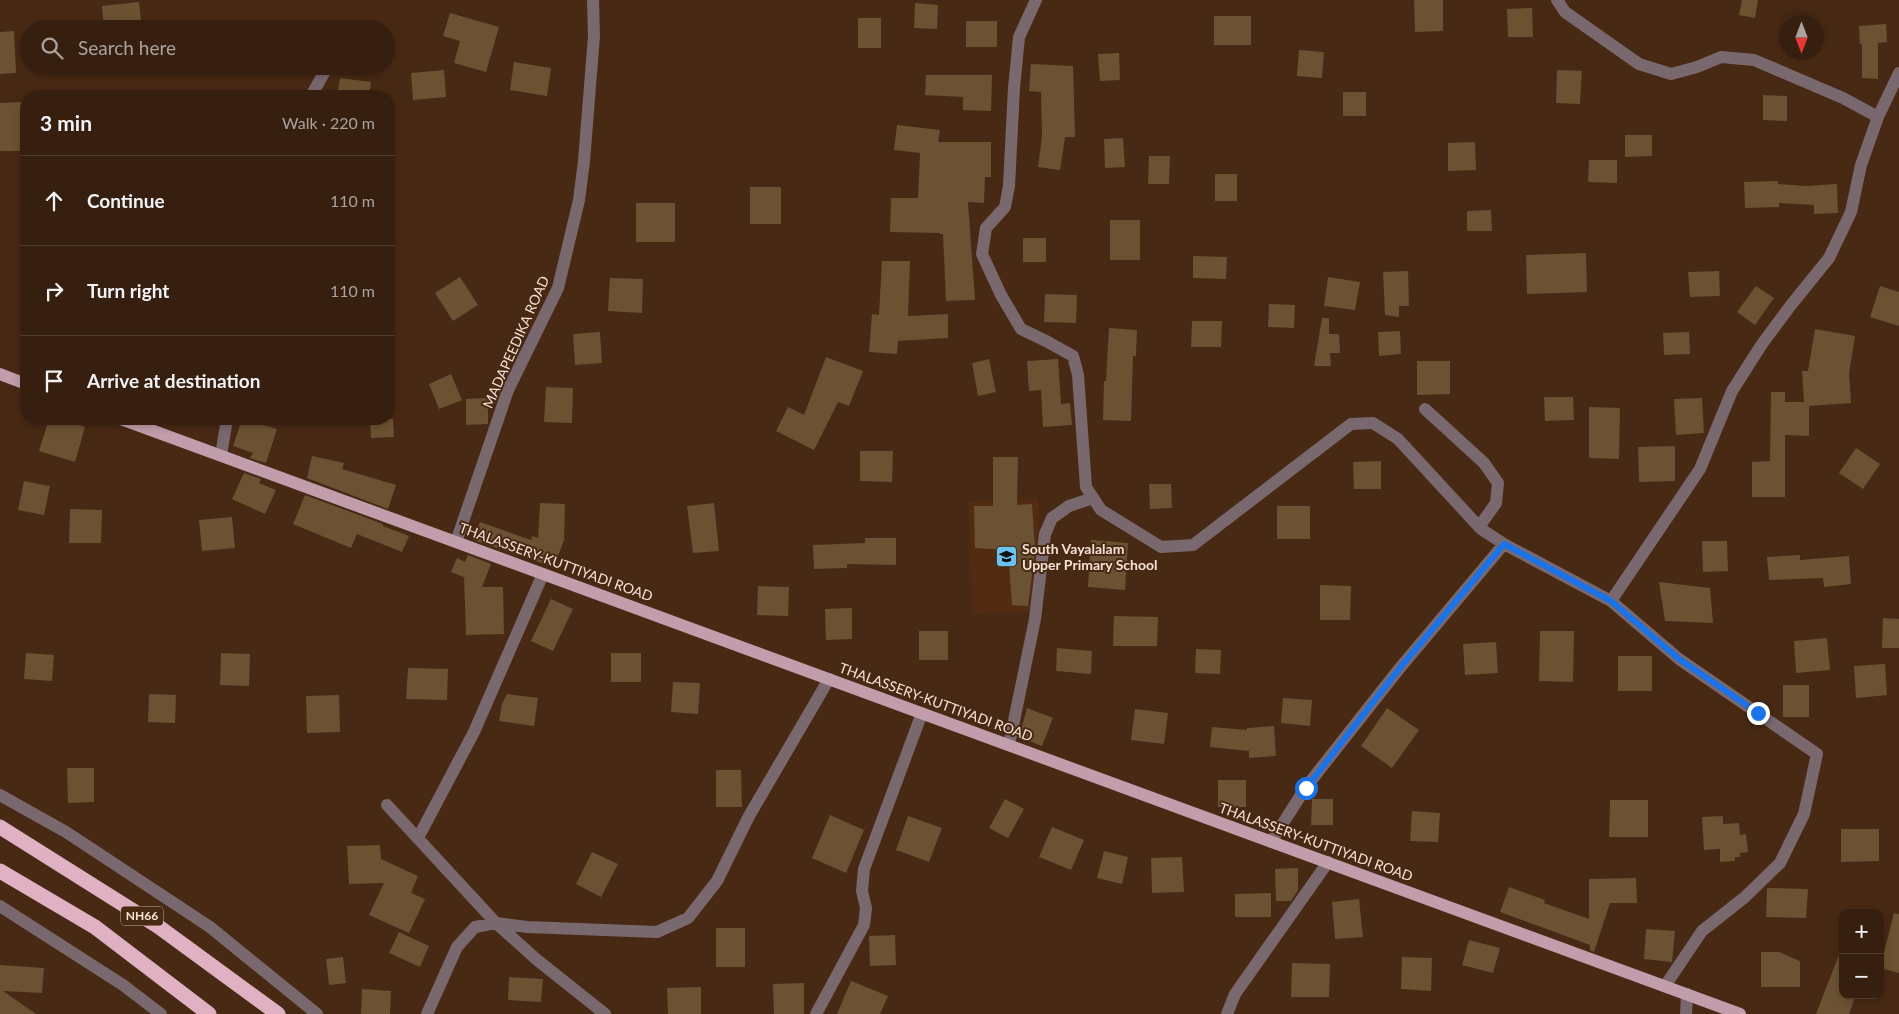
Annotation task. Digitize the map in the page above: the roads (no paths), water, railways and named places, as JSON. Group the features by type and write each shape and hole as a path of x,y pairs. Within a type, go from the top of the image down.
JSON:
{"highway":[{"name":"NH66","path":"0,827 159,927 278,1014"},
{"name":"NH66","path":"0,871 95,927 210,1014"}],"main road":[{"path":"0,374 20,382"},
{"name":"THALASSERY-KUTTIYADI ROAD","path":"138,425 1740,1014"}],"street":[{"name":"MADAPEEDIKA ROAD","path":"456,542 508,390 558,288 579,200 594,36 593,0"},
{"path":"1036,0 1019,38 1013,97 1009,186 1005,207 986,228 982,254 1001,295 1021,329 1073,356 1078,375 1086,487 1101,510 1161,547 1193,545 1351,424 1374,423 1398,439 1479,527 1504,544 1611,601 1679,659 1817,754 1804,814 1780,863 1745,897 1702,931 1665,986"},
{"path":"1558,0 1565,12 1639,64 1671,74 1721,57 1754,60 1843,98 1878,117"},
{"path":"1611,601 1700,469 1732,392 1768,336 1829,258 1851,212 1861,165 1878,117 1899,72"},
{"path":"314,90 323,75"},
{"path":"1425,409 1484,463 1498,483 1496,502 1479,527"},
{"path":"220,455 226,425"},
{"path":"1009,745 1036,619 1044,534 1052,518 1069,506 1093,498"},
{"path":"1272,842 1312,780 1399,669 1504,544"},
{"path":"418,838 474,732 543,574"},
{"path":"427,1014 457,947 475,927 496,922 527,927 657,932 688,918 717,881 749,816 829,679"},
{"path":"816,1014 864,925 866,908 862,891 864,869 922,713"},
{"path":"0,795 66,832 210,927 317,1014"},
{"path":"387,805 496,922 536,960 605,1014"},
{"path":"1227,1014 1235,994 1328,862"},
{"path":"0,906 123,985 161,1014"},
{"path":"1686,1014 1687,994"}],"place":[{"name":"South Vayalalam Upper Primary School","path":"1006,557"}]}
